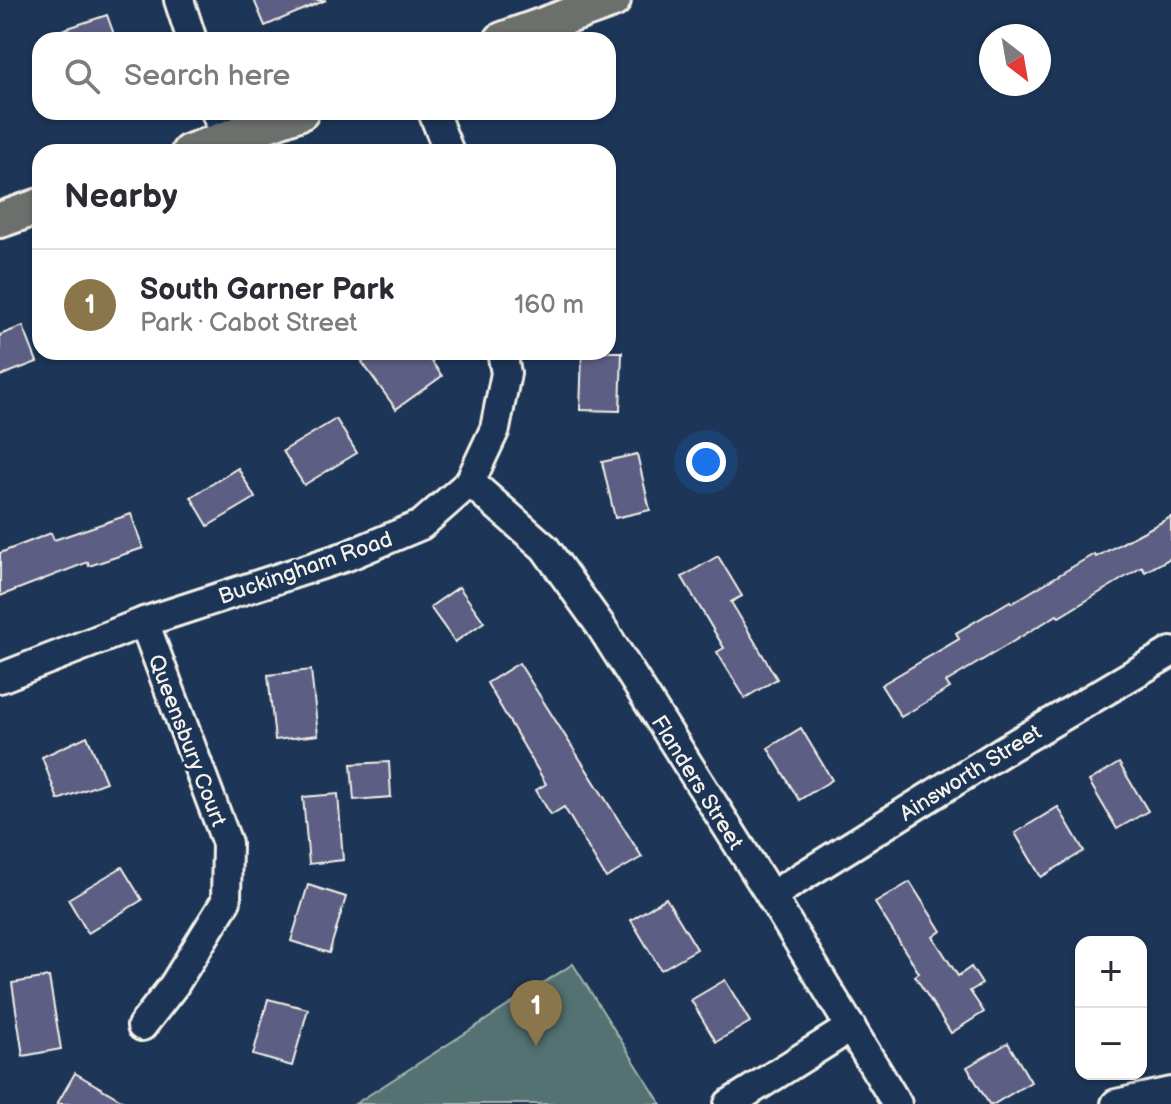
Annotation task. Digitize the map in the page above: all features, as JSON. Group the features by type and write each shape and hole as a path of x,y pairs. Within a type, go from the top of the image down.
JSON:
{"main road":[{"path":"524,32 613,0"},
{"path":"199,144 221,126 255,120"},
{"path":"0,220 32,209"}],"street":[{"path":"179,0 189,32"},
{"path":"436,120 446,144"},
{"name":"Buckingham Road","path":"0,678 144,622 347,556 421,525 470,482 495,429 506,373 504,360"},
{"name":"Flanders Street","path":"470,482 545,548 600,625 771,896 897,1104"},
{"name":"Queensbury Court","path":"142,1026 174,985 226,901 227,843 144,622"},
{"name":"Ainsworth Street","path":"771,896 1003,751 1171,652"},
{"path":"729,1104 851,1027"},
{"path":"1116,1104 1171,1092"}],"green space":[{"path":"573,964 661,1104 355,1104"}],"building":[{"path":"254,0 326,0 265,26"},
{"path":"107,15 113,32 56,32"},
{"path":"23,326 32,349 32,360 37,362 0,376 0,335"},
{"path":"616,352 622,352 620,411 580,410 582,360 616,360"},
{"path":"431,360 442,376 396,409 362,362"},
{"path":"336,419 357,453 304,485 283,451"},
{"path":"637,454 650,510 615,518 602,462"},
{"path":"238,468 255,498 208,526 191,497"},
{"path":"131,514 143,548 89,566 88,562 0,596 0,553 51,533 54,540"},
{"path":"1171,517 1171,558 1145,572 1142,567 1059,617 1057,615 946,682 950,688 901,717 881,685 959,639 956,633 1010,601 1012,603 1094,554 1096,557"},
{"path":"718,556 742,596 731,602 777,679 745,698 717,652 724,648 682,577"},
{"path":"459,587 484,622 455,642 430,607"},
{"path":"519,663 642,857 606,878 564,807 551,815 536,790 546,784 487,683"},
{"path":"311,670 318,735 275,740 268,675"},
{"path":"801,728 832,780 799,800 768,748"},
{"path":"87,736 106,782 58,800 42,757"},
{"path":"389,762 391,797 354,800 351,764"},
{"path":"1119,763 1148,811 1117,829 1089,781"},
{"path":"338,794 343,860 309,864 303,797"},
{"path":"1058,807 1084,851 1041,877 1015,833"},
{"path":"122,867 142,900 88,933 68,899"},
{"path":"910,882 941,931 933,937 958,976 971,967 982,984 970,991 984,1012 951,1033 915,976 919,973 875,903"},
{"path":"308,885 346,897 329,953 291,941"},
{"path":"666,898 697,949 661,970 631,920"},
{"path":"49,977 61,1049 23,1056 12,983"},
{"path":"725,980 750,1022 716,1042 691,1000"},
{"path":"268,999 308,1009 292,1066 253,1055"},
{"path":"1008,1043 1031,1082 989,1104 967,1067"},
{"path":"75,1073 128,1104 57,1104"}],"place":[{"name":"South Garner Park","path":"536,1046"}]}
